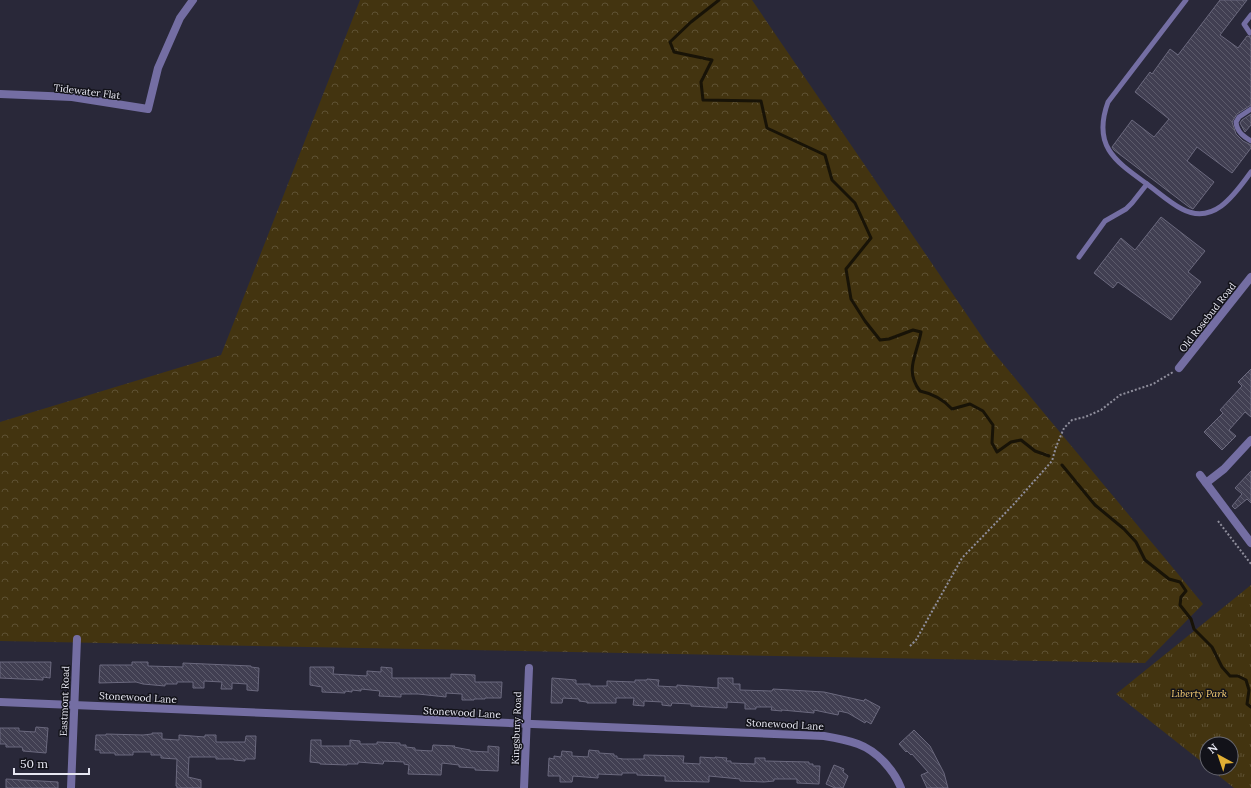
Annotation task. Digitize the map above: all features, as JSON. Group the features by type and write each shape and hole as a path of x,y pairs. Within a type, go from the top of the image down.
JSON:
{"street":[{"name":"Tidewater Flat","path":"0,94 72,97 148,109 158,68 180,18 193,0"},
{"name":"Old Rosebud Road","path":"1179,368 1251,277"},
{"path":"1206,483 1224,469 1251,440"},
{"path":"1200,475 1251,543"},
{"name":"Eastmont Road","path":"71,788 77,640"},
{"name":"Kingsbury Road","path":"524,788 528,668"},
{"name":"Stonewood Lane","path":"0,702 824,736 843,739 859,744 868,749 891,769 901,788"}],"lane":[{"path":"1186,0 1108,102 1104,112 1104,140 1109,152 1126,169 1182,209 1200,214 1220,208 1232,198 1251,172"},
{"path":"1250,32 1244,24 1251,15"},
{"path":"1251,109 1236,122 1236,127 1240,133 1251,141"},
{"path":"1079,257 1105,221 1126,209 1146,184"}],"path":[{"path":"910,646 916,640 962,558 1013,505 1052,461 1064,428 1072,420 1085,417 1101,410 1120,395 1153,384 1179,368"},
{"path":"1218,521 1251,564"}],"green space":[{"path":"360,0 752,0 989,347 1203,604 1145,663 0,641 0,422 221,355"},
{"name":"Liberty Park","path":"1251,585 1251,788 1234,788 1219,776 1239,776 1239,736 1199,736 1199,760 1116,694"}],"building":[{"path":"1220,0 1247,0 1220,35 1238,48 1247,36 1251,37 1251,105 1237,114 1232,122 1236,134 1243,141 1251,145 1251,148 1232,173 1197,147 1187,161 1214,182 1193,209 1112,147 1132,120 1154,137 1169,119 1135,92 1150,72 1152,74 1170,49 1178,55"},
{"path":"1251,114 1251,125 1245,132 1240,123"},
{"path":"1161,217 1205,251 1188,272 1201,282 1171,320 1118,282 1113,288 1094,273 1121,238 1135,250"},
{"path":"1251,369 1251,417 1245,412 1229,430 1236,436 1222,450 1204,432 1223,413 1220,410 1242,386 1238,382"},
{"path":"1251,471 1251,503 1247,499 1235,509 1232,506 1242,494 1235,488"},
{"path":"0,662 51,662 50,678 43,677 43,680 0,678"},
{"path":"132,662 148,662 148,666 183,667 183,663 251,666 259,668 258,691 247,690 247,684 232,683 232,689 221,689 222,682 204,681 204,688 193,688 193,682 177,682 177,684 165,684 165,686 136,682 99,683 100,665 132,665"},
{"path":"310,667 334,667 333,674 367,676 367,671 381,672 381,667 392,668 392,678 451,678 451,674 475,675 475,682 502,682 501,698 462,700 462,694 446,693 446,697 418,694 401,694 401,697 379,696 380,691 361,689 361,691 345,691 345,693 322,692 322,687 310,685"},
{"path":"552,678 576,680 576,684 590,684 590,686 607,686 607,681 635,682 635,680 647,679 659,680 658,686 677,687 677,685 718,688 718,678 733,678 733,684 740,684 740,690 772,691 773,689 824,692 864,701 865,699 880,707 871,724 866,721 865,723 848,713 839,711 838,715 814,710 814,713 771,710 772,707 745,709 745,703 727,702 727,708 691,706 691,704 672,703 671,706 662,705 662,702 644,701 644,706 633,705 634,698 616,698 616,703 587,703 579,701 579,699 563,698 562,703 551,703"},
{"path":"36,727 48,728 46,753 23,751 22,747 6,747 6,744 0,744 0,728 19,728 19,731 35,732"},
{"path":"914,730 930,746 944,773 948,788 927,788 921,775 928,772 912,754 911,755 907,751 906,752 899,744"},
{"path":"162,733 162,739 179,740 179,735 205,737 205,735 216,735 216,742 245,742 246,736 256,736 255,759 245,759 245,761 234,759 216,759 216,757 189,757 188,777 201,780 201,788 177,788 177,759 161,758 161,755 151,755 151,752 133,752 133,755 115,755 115,753 100,753 100,750 95,750 96,735 143,735"},
{"path":"311,740 321,740 321,746 350,746 350,740 360,741 360,744 377,744 377,742 400,743 400,745 406,745 406,747 415,748 415,750 432,751 433,745 455,746 454,747 470,751 488,752 488,746 499,747 498,771 475,770 475,768 459,767 459,765 442,763 441,775 408,774 409,765 404,764 404,762 384,761 383,764 358,762 358,764 347,765 320,764 310,762"},
{"path":"589,750 599,751 599,753 614,754 617,758 623,759 644,759 644,755 684,756 683,763 700,764 700,757 727,758 726,761 731,761 731,763 755,764 755,758 765,758 765,761 809,762 809,764 813,764 813,766 820,766 819,784 797,783 797,779 774,779 774,781 764,782 740,781 740,779 709,776 709,782 665,781 665,776 637,775 637,773 622,773 622,775 598,774 598,778 573,776 572,782 560,782 560,776 548,776 549,758 554,759 554,756 561,757 562,751 572,752 572,756 588,757"},
{"path":"834,765 844,769 843,772 848,776 843,788 835,788 826,784"},
{"path":"6,779 58,782 58,788 6,788"}],"waterway":[{"path":"719,0 691,22 670,42 674,52 712,60 701,82 703,100 761,101 767,128 825,155 832,180 855,203 871,238 846,269 851,299 865,321 880,340 889,339 913,330 921,332 912,369 915,383 920,391 938,397 952,409 970,404 983,411 993,425 992,443 997,452 1011,442 1021,440 1035,451 1049,456"},
{"path":"1062,465 1095,505 1124,529 1136,542 1145,560 1169,579 1180,582 1186,591 1181,597 1180,605 1191,619 1194,629 1212,647 1222,667 1230,676 1238,676 1246,680 1249,690 1247,704 1251,707"}]}
